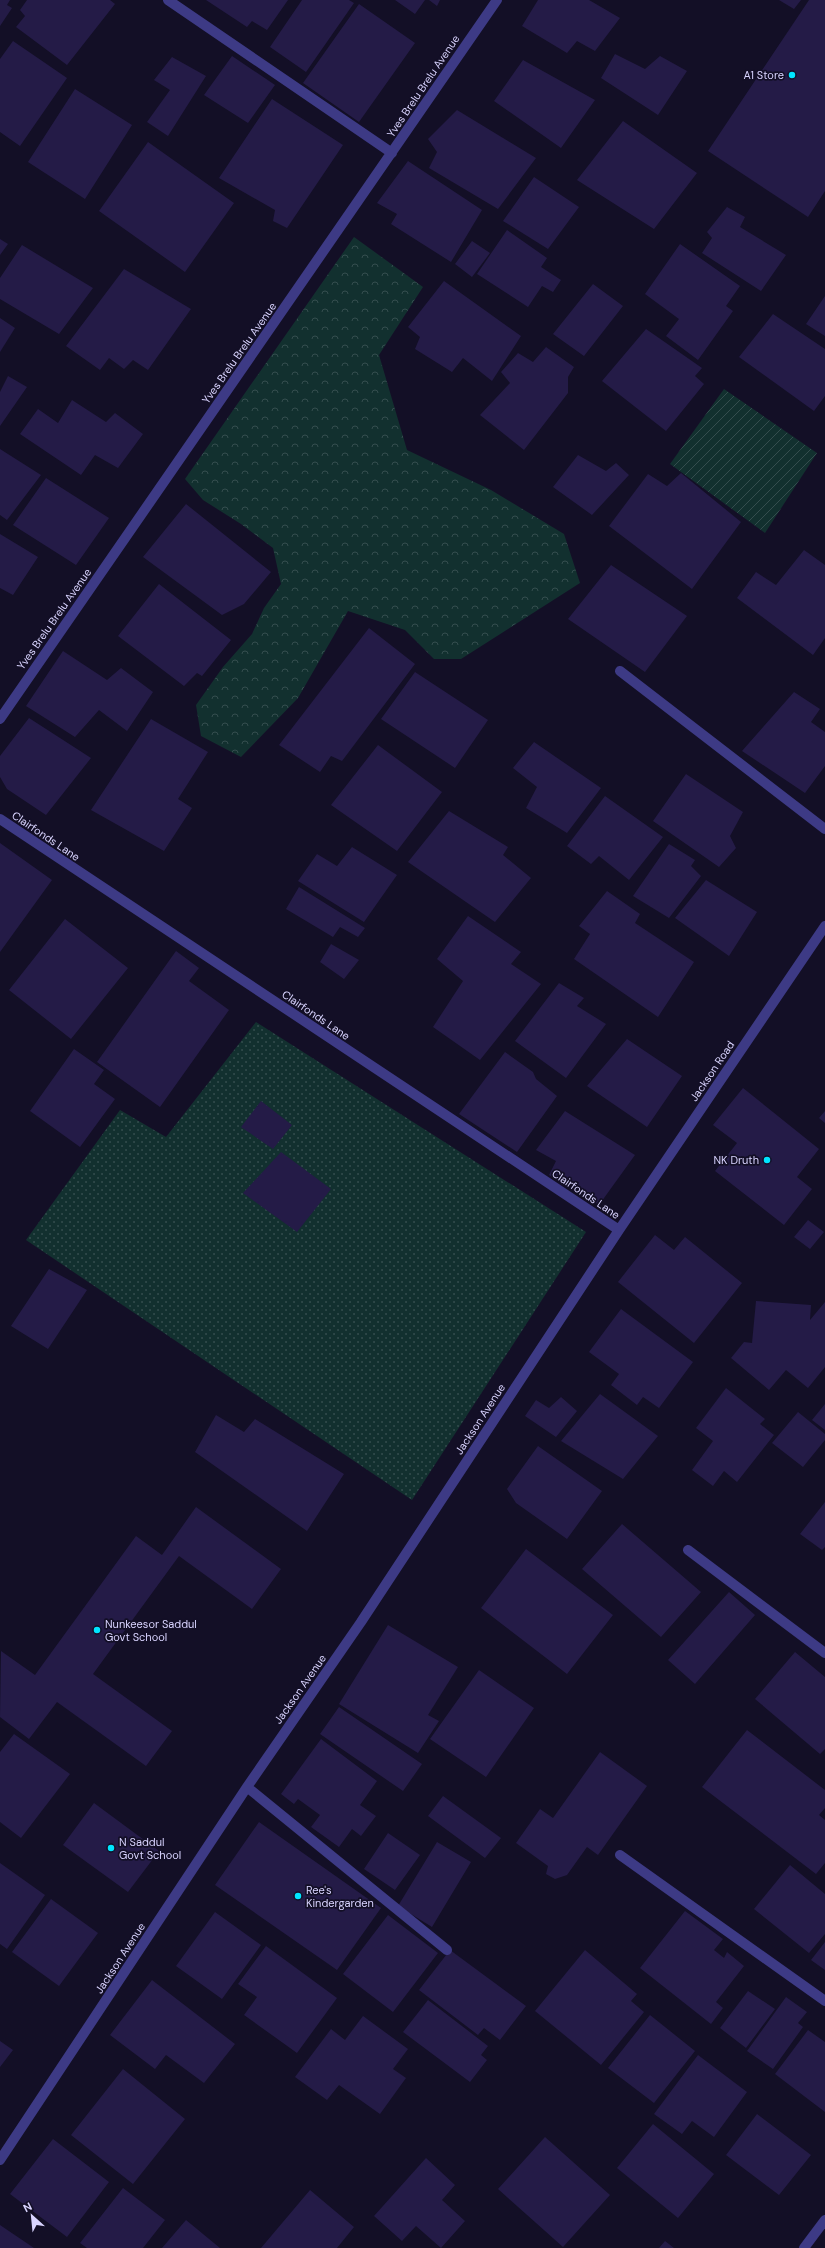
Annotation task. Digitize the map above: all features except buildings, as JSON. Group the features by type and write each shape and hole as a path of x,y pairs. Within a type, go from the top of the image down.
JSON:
{"street":[{"path":"168,0 392,153"},
{"name":"Yves Brelu Brelu Avenue","path":"0,719 497,0"},
{"path":"620,671 825,829"},
{"name":"Clairfonds Lane","path":"0,819 619,1230"},
{"name":"Jackson Road","path":"619,1230 825,926"},
{"name":"Jackson Avenue","path":"0,2160 247,1787 361,1622 619,1230"},
{"path":"688,1550 825,1653"},
{"path":"247,1787 447,1950"},
{"path":"620,1855 825,2001"},
{"path":"804,2248 825,2220"}],"green space":[{"path":"354,237 423,287 379,355 407,450 491,490 564,534 580,583 461,659 434,659 405,630 348,611 298,698 241,757 201,736 196,705 223,667 252,634 264,608 281,584 273,548 241,524 203,500 185,479"},
{"path":"724,389 817,453 765,533 670,464"},
{"path":"256,1022 586,1232 412,1500 26,1240 120,1110 166,1137"}],"place":[{"name":"A1 Store","path":"792,75"},
{"name":"NK Druth","path":"767,1160"},
{"name":"Nunkeesor Saddul Govt School","path":"97,1630"},
{"name":"N Saddul Govt School","path":"111,1848"},
{"name":"Ree's Kindergarden","path":"298,1896"}]}
